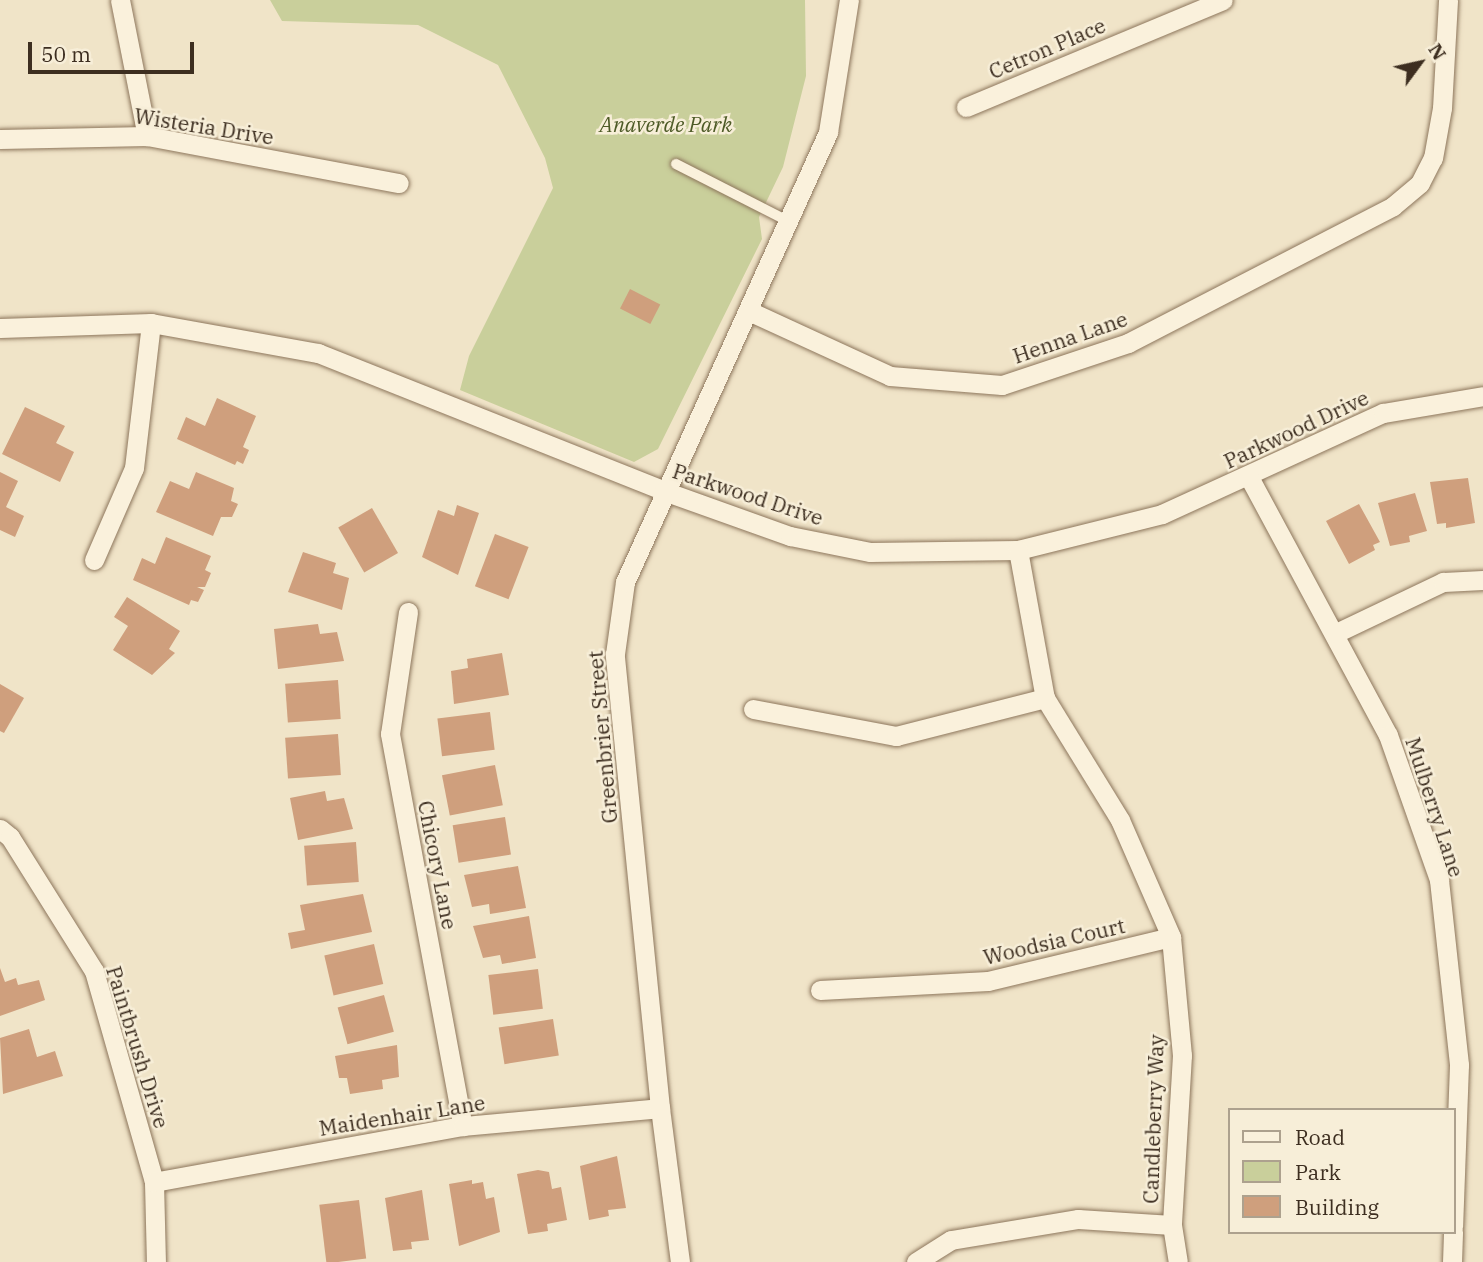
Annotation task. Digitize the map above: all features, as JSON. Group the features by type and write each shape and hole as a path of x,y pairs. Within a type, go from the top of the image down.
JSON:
{"street":[{"path":"120,0 147,136"},
{"name":"Greenbrier Street","path":"680,1262 660,1108 615,654 625,582 664,491 751,312 828,132 849,0"},
{"name":"Cetron Place","path":"966,107 1223,0"},
{"name":"Henna Lane","path":"751,312 890,376 1002,384 1128,343 1393,206 1420,183 1433,158 1442,108 1448,0"},
{"name":"Wisteria Drive","path":"0,139 147,136 399,183"},
{"path":"94,560 134,468 151,323"},
{"name":"Parkwood Drive","path":"0,328 151,323 318,352 664,491 790,536 870,552 1018,550 1163,513 1249,477 1383,413 1483,396"},
{"name":"Mulberry Lane","path":"1249,477 1336,633 1388,735 1438,880 1459,1065 1455,1172"},
{"name":"Candleberry Way","path":"1018,550 1045,698 1120,820 1171,937 1182,1055 1172,1224 1178,1262"},
{"path":"1336,633 1443,582 1483,580"},
{"name":"Chicory Lane","path":"408,612 390,734 463,1126"},
{"path":"753,709 895,736 1045,698"},
{"name":"Paintbrush Drive","path":"0,830 10,837 94,971 154,1182 156,1262"},
{"name":"Woodsia Court","path":"820,990 988,981 1171,937"},
{"name":"Maidenhair Lane","path":"154,1182 463,1126 660,1108"},
{"path":"916,1262 951,1240 1078,1219 1172,1224"},
{"path":"1452,1262 1453,1234"}],"lane":[{"path":"676,164 791,222"}],"green space":[{"name":"Anaverde Park","path":"270,0 805,0 806,76 783,167 759,217 762,239 658,449 634,462 460,390 469,356 553,188 545,158 498,65 418,25 282,21"}],"building":[{"path":"630,289 660,304 650,324 620,309"},
{"path":"217,398 256,416 243,447 249,450 243,464 237,461 235,465 177,439 186,417 205,426"},
{"path":"25,407 65,426 56,443 74,452 60,482 2,454"},
{"path":"0,472 18,481 6,507 24,516 15,537 0,530"},
{"path":"196,472 234,488 231,501 238,504 232,517 221,517 213,536 156,512 170,481 189,489"},
{"path":"1468,478 1475,523 1446,528 1446,523 1437,524 1430,482"},
{"path":"1415,493 1427,531 1409,536 1410,542 1390,546 1378,503"},
{"path":"1359,504 1380,542 1373,545 1375,550 1349,564 1326,521"},
{"path":"457,505 479,513 458,575 422,557 438,510 454,516"},
{"path":"372,508 398,553 364,573 338,528"},
{"path":"495,534 529,547 509,599 475,586"},
{"path":"166,537 211,556 205,570 211,573 205,587 197,587 204,590 198,602 191,600 189,605 133,580 142,558 155,564"},
{"path":"303,552 336,563 333,573 349,578 342,610 288,592"},
{"path":"127,597 180,631 169,649 175,653 152,675 113,650 128,626 114,617"},
{"path":"318,624 320,634 337,632 344,661 278,669 274,629"},
{"path":"502,653 509,695 454,704 451,671 468,668 467,659"},
{"path":"338,680 341,719 288,723 285,684"},
{"path":"0,684 24,698 4,733 0,731"},
{"path":"490,712 495,750 442,756 437,718"},
{"path":"338,734 341,775 288,779 285,738"},
{"path":"495,765 503,805 450,816 442,775"},
{"path":"325,791 327,801 344,798 353,829 298,840 290,798"},
{"path":"505,817 511,855 459,863 453,825"},
{"path":"356,842 359,882 307,886 304,846"},
{"path":"518,866 526,908 490,914 489,904 472,907 464,875"},
{"path":"363,894 372,932 291,949 288,933 305,930 300,905"},
{"path":"529,916 536,958 502,964 500,955 483,958 473,926"},
{"path":"374,944 383,984 334,995 324,955"},
{"path":"0,968 5,982 16,978 18,985 39,980 45,1000 0,1016"},
{"path":"538,969 543,1009 493,1015 488,975"},
{"path":"384,995 394,1032 347,1044 338,1007"},
{"path":"553,1019 559,1056 504,1064 499,1028"},
{"path":"29,1029 37,1057 55,1051 63,1076 3,1094 0,1038"},
{"path":"397,1045 399,1077 382,1080 383,1089 350,1094 347,1078 339,1078 335,1056"},
{"path":"617,1156 626,1208 608,1210 609,1216 589,1220 580,1166"},
{"path":"538,1170 549,1172 552,1189 561,1187 567,1220 547,1224 548,1231 528,1234 517,1174"},
{"path":"472,1180 472,1184 483,1182 486,1199 494,1197 500,1232 459,1246 449,1184"},
{"path":"422,1190 429,1240 411,1242 412,1249 393,1251 385,1198"},
{"path":"359,1200 366,1259 326,1262 319,1205"}]}
